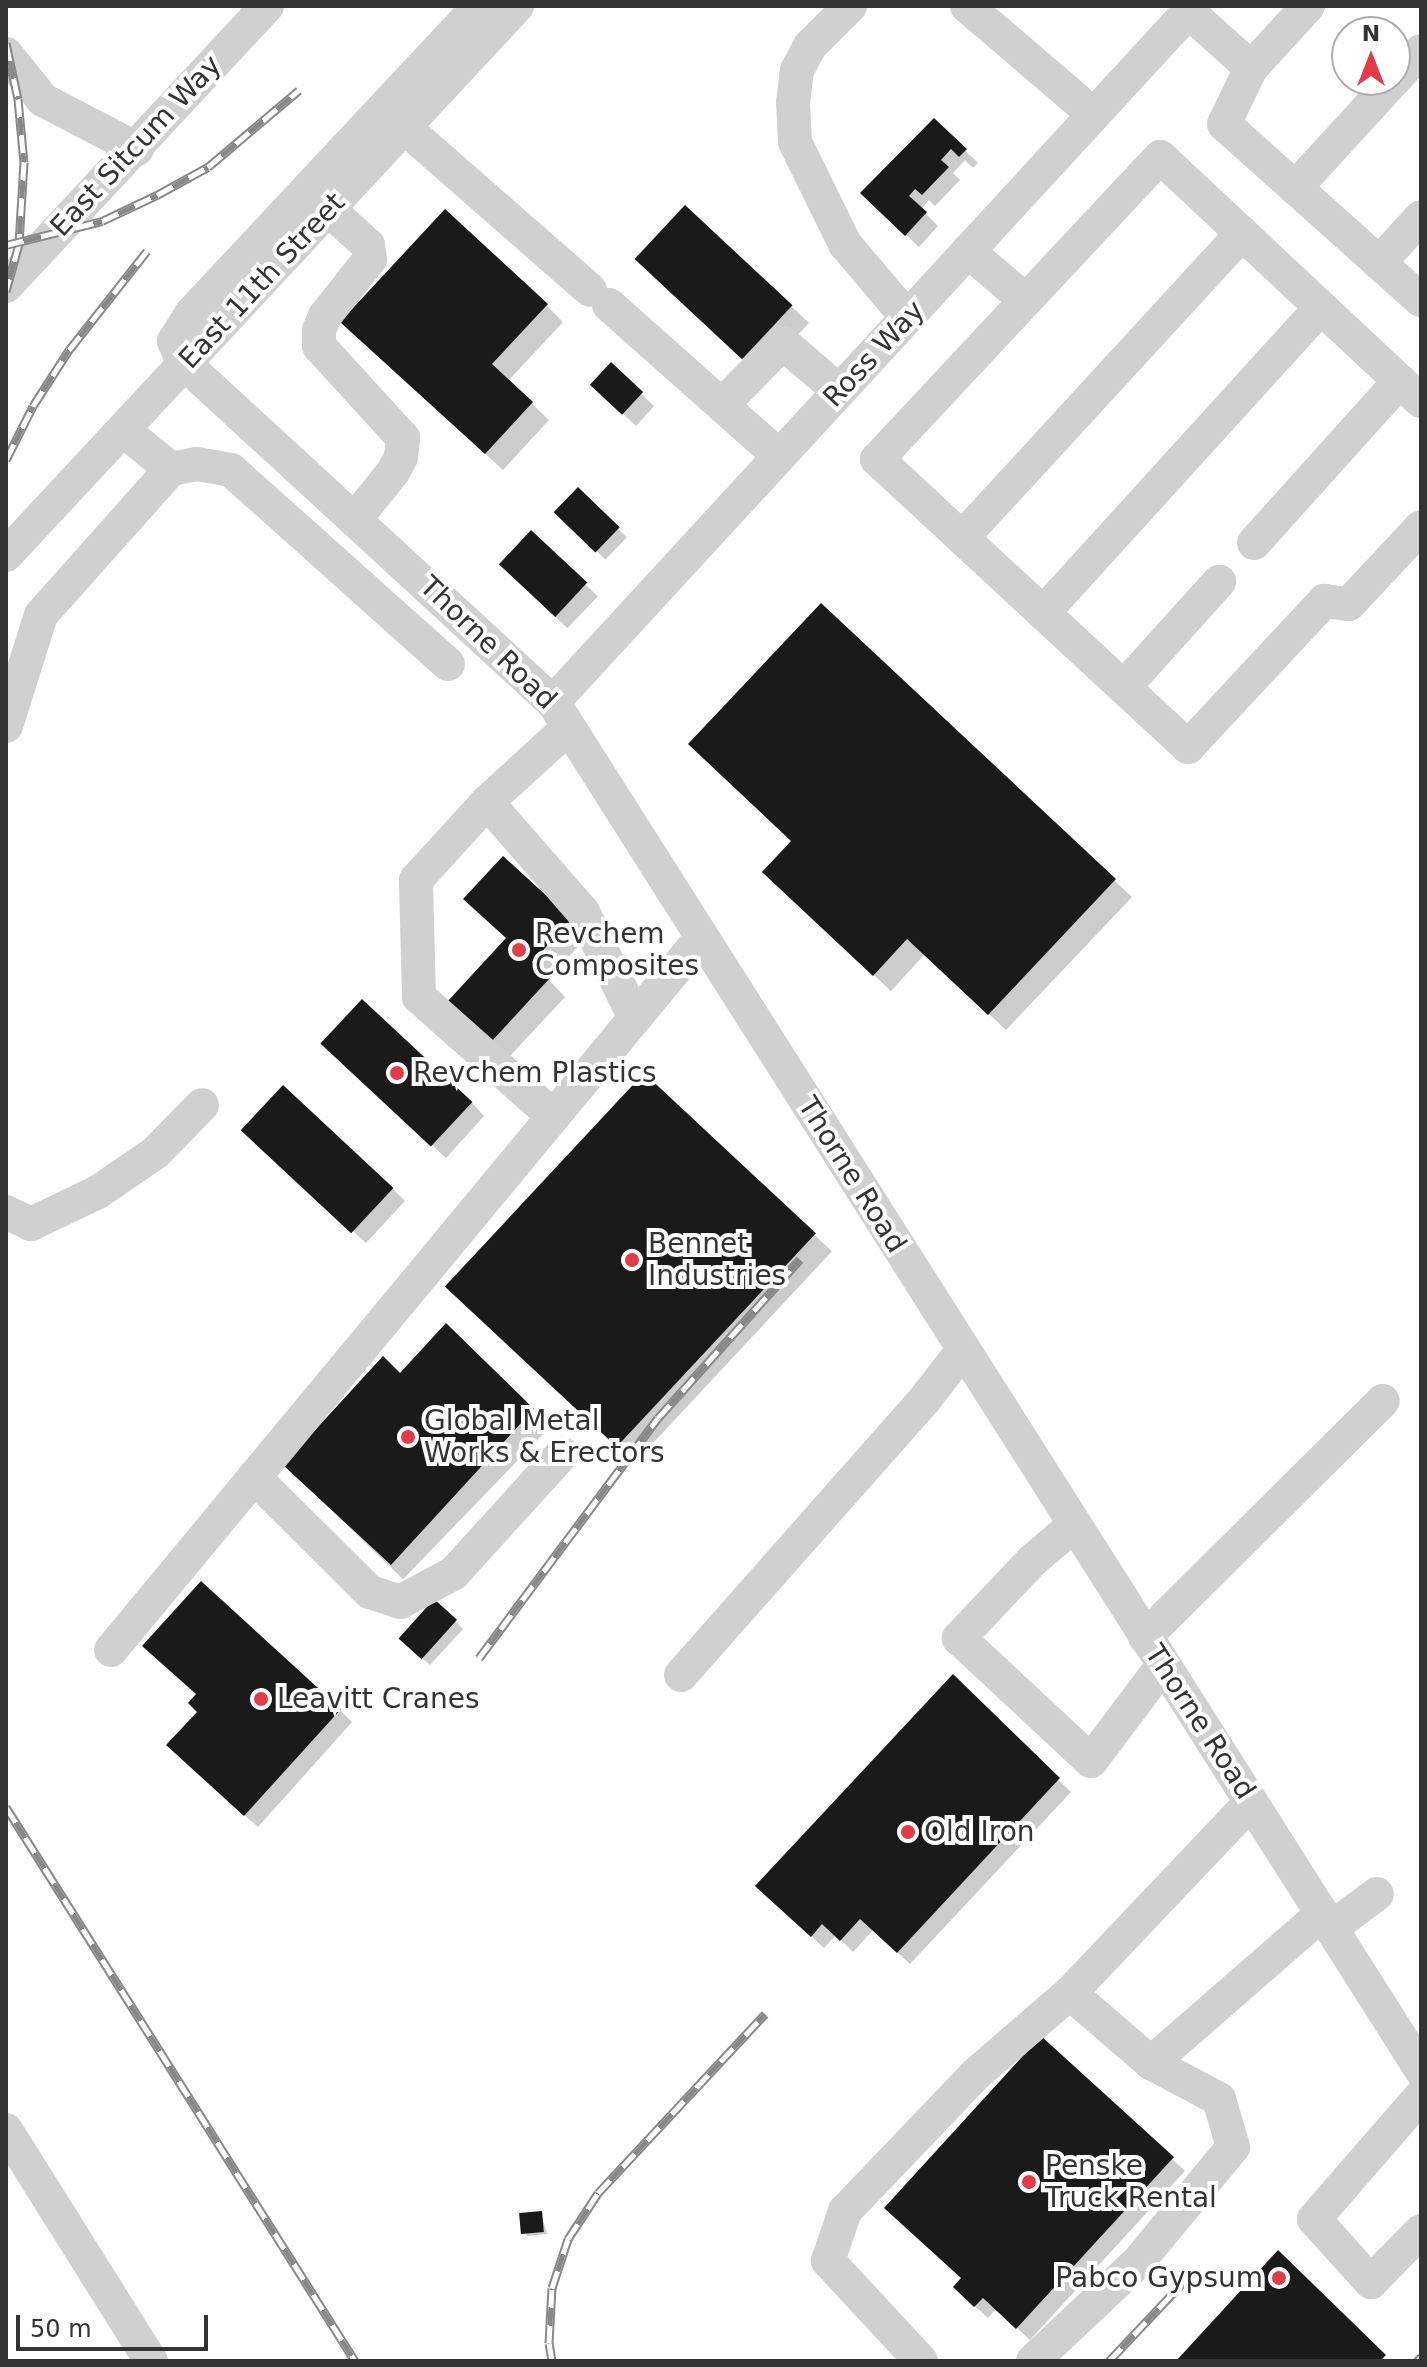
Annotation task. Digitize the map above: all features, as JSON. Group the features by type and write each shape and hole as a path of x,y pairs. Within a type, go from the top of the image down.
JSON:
{"street":[{"name":"East Sitcum Way","path":"6,286 137,149 267,6"},
{"path":"185,364 174,341 191,314 479,6"},
{"name":"East 11th Street","path":"6,555 517,6"},
{"path":"850,6 810,46 797,70 793,102 795,142 845,244 907,317"},
{"path":"967,6 1094,115"},
{"path":"1308,6 1251,68 1224,124 1421,300"},
{"path":"1191,9 1251,68"},
{"name":"Ross Way","path":"552,1115 419,997 416,880 487,802 779,456 1191,9"},
{"path":"6,54 43,100 137,149"},
{"path":"1295,188 1380,96"},
{"path":"404,127 779,456"},
{"path":"1254,543 1410,391 1160,157 877,459 1188,747 1324,601 1349,604 1421,527"},
{"path":"328,209 368,245 370,259 325,316 319,330 319,346 403,438 401,457 393,472 356,518"},
{"path":"1379,263 1421,217"},
{"path":"962,538 1242,233"},
{"path":"968,251 1025,300"},
{"path":"1043,613 1321,308"},
{"path":"722,405 783,343 839,391"},
{"name":"Thorne Road","path":"185,364 356,518 561,714 1421,2070"},
{"path":"124,431 171,469"},
{"path":"6,726 41,615 171,469 197,464 231,470 448,664"},
{"path":"1124,687 1219,582"},
{"path":"487,802 583,912 635,1018"},
{"path":"111,1650 702,937"},
{"path":"6,1212 31,1224 98,1192 155,1153 202,1105"},
{"path":"681,1675 925,1399 963,1350"},
{"path":"1145,1637 1383,1401"},
{"path":"254,1477 370,1592 400,1602 454,1573 562,1454"},
{"path":"1074,1525 1033,1560 959,1638 1091,1761 1163,1665"},
{"path":"921,2361 828,2261 845,2211 976,2074 1070,1993 1251,1802"},
{"path":"1151,2063 1326,1921 1377,1894"},
{"path":"1033,2361 1138,2262 1233,2147 1219,2099 1151,2063 1070,1993"},
{"path":"1416,2245 1371,2282 1314,2219 1421,2096"},
{"path":"6,2130 151,2361"}],"building":[{"path":"934,118 967,149 959,157 951,149 941,160 949,167 922,195 915,189 909,196 927,212 905,236 860,193"},
{"path":"685,205 793,305 742,359 635,259"},
{"path":"445,209 548,304 492,364 533,402 485,454 340,322"},
{"path":"611,362 643,392 622,415 590,385"},
{"path":"578,487 620,527 595,552 554,512"},
{"path":"531,530 587,583 555,617 499,564"},
{"path":"821,603 1116,879 988,1015 907,939 873,976 762,872 791,841 688,744"},
{"name":"Revchem Composites","path":"503,856 572,919 532,962 550,978 491,1042 447,1002 506,938 463,899"},
{"name":"Revchem Plastics","path":"362,999 472,1102 431,1147 320,1044"},
{"name":"Bennet Industries","path":"644,1073 816,1233 617,1447 445,1287"},
{"path":"283,1085 393,1188 351,1233 241,1130"},
{"name":"Global Metal Works & Erectors","path":"446,1323 534,1409 391,1565 283,1465 383,1356 400,1373"},
{"name":"Leavitt Cranes","path":"201,1581 341,1709 244,1816 166,1745 197,1712 188,1703 196,1694 142,1646"},
{"path":"434,1599 457,1620 422,1659 399,1638"},
{"name":"Old Iron","path":"953,1674 1060,1778 897,1953 860,1919 840,1941 822,1924 811,1937 755,1886"},
{"name":"Penske Truck Rental","path":"1041,2036 1174,2157 1016,2329 983,2298 974,2307 953,2287 961,2278 884,2208"},
{"path":"542,2211 544,2232 521,2234 519,2213"},
{"name":"Pabco Gypsum","path":"1278,2250 1386,2355 1380,2361 1176,2361"}],"railway":[{"path":"6,43 18,99 24,162 19,244 6,291"},
{"path":"6,245 102,221 157,195 208,167 299,90"},
{"path":"6,460 33,406 69,350 147,251"},
{"path":"479,1658 658,1418 800,1259"},
{"path":"6,1807 355,2361"},
{"path":"552,2361 549,2343 552,2288 568,2239 598,2193 765,2014"},
{"path":"1109,2361 1189,2276"},
{"path":"1417,2361 1421,2357"}],"place":[{"name":"Revchem Composites","path":"519,950"},
{"name":"Revchem Plastics","path":"397,1073"},
{"name":"Bennet Industries","path":"632,1260"},
{"name":"Global Metal Works & Erectors","path":"408,1437"},
{"name":"Leavitt Cranes","path":"261,1699"},
{"name":"Old Iron","path":"908,1832"},
{"name":"Penske Truck Rental","path":"1029,2182"},
{"name":"Pabco Gypsum","path":"1279,2278"}]}
